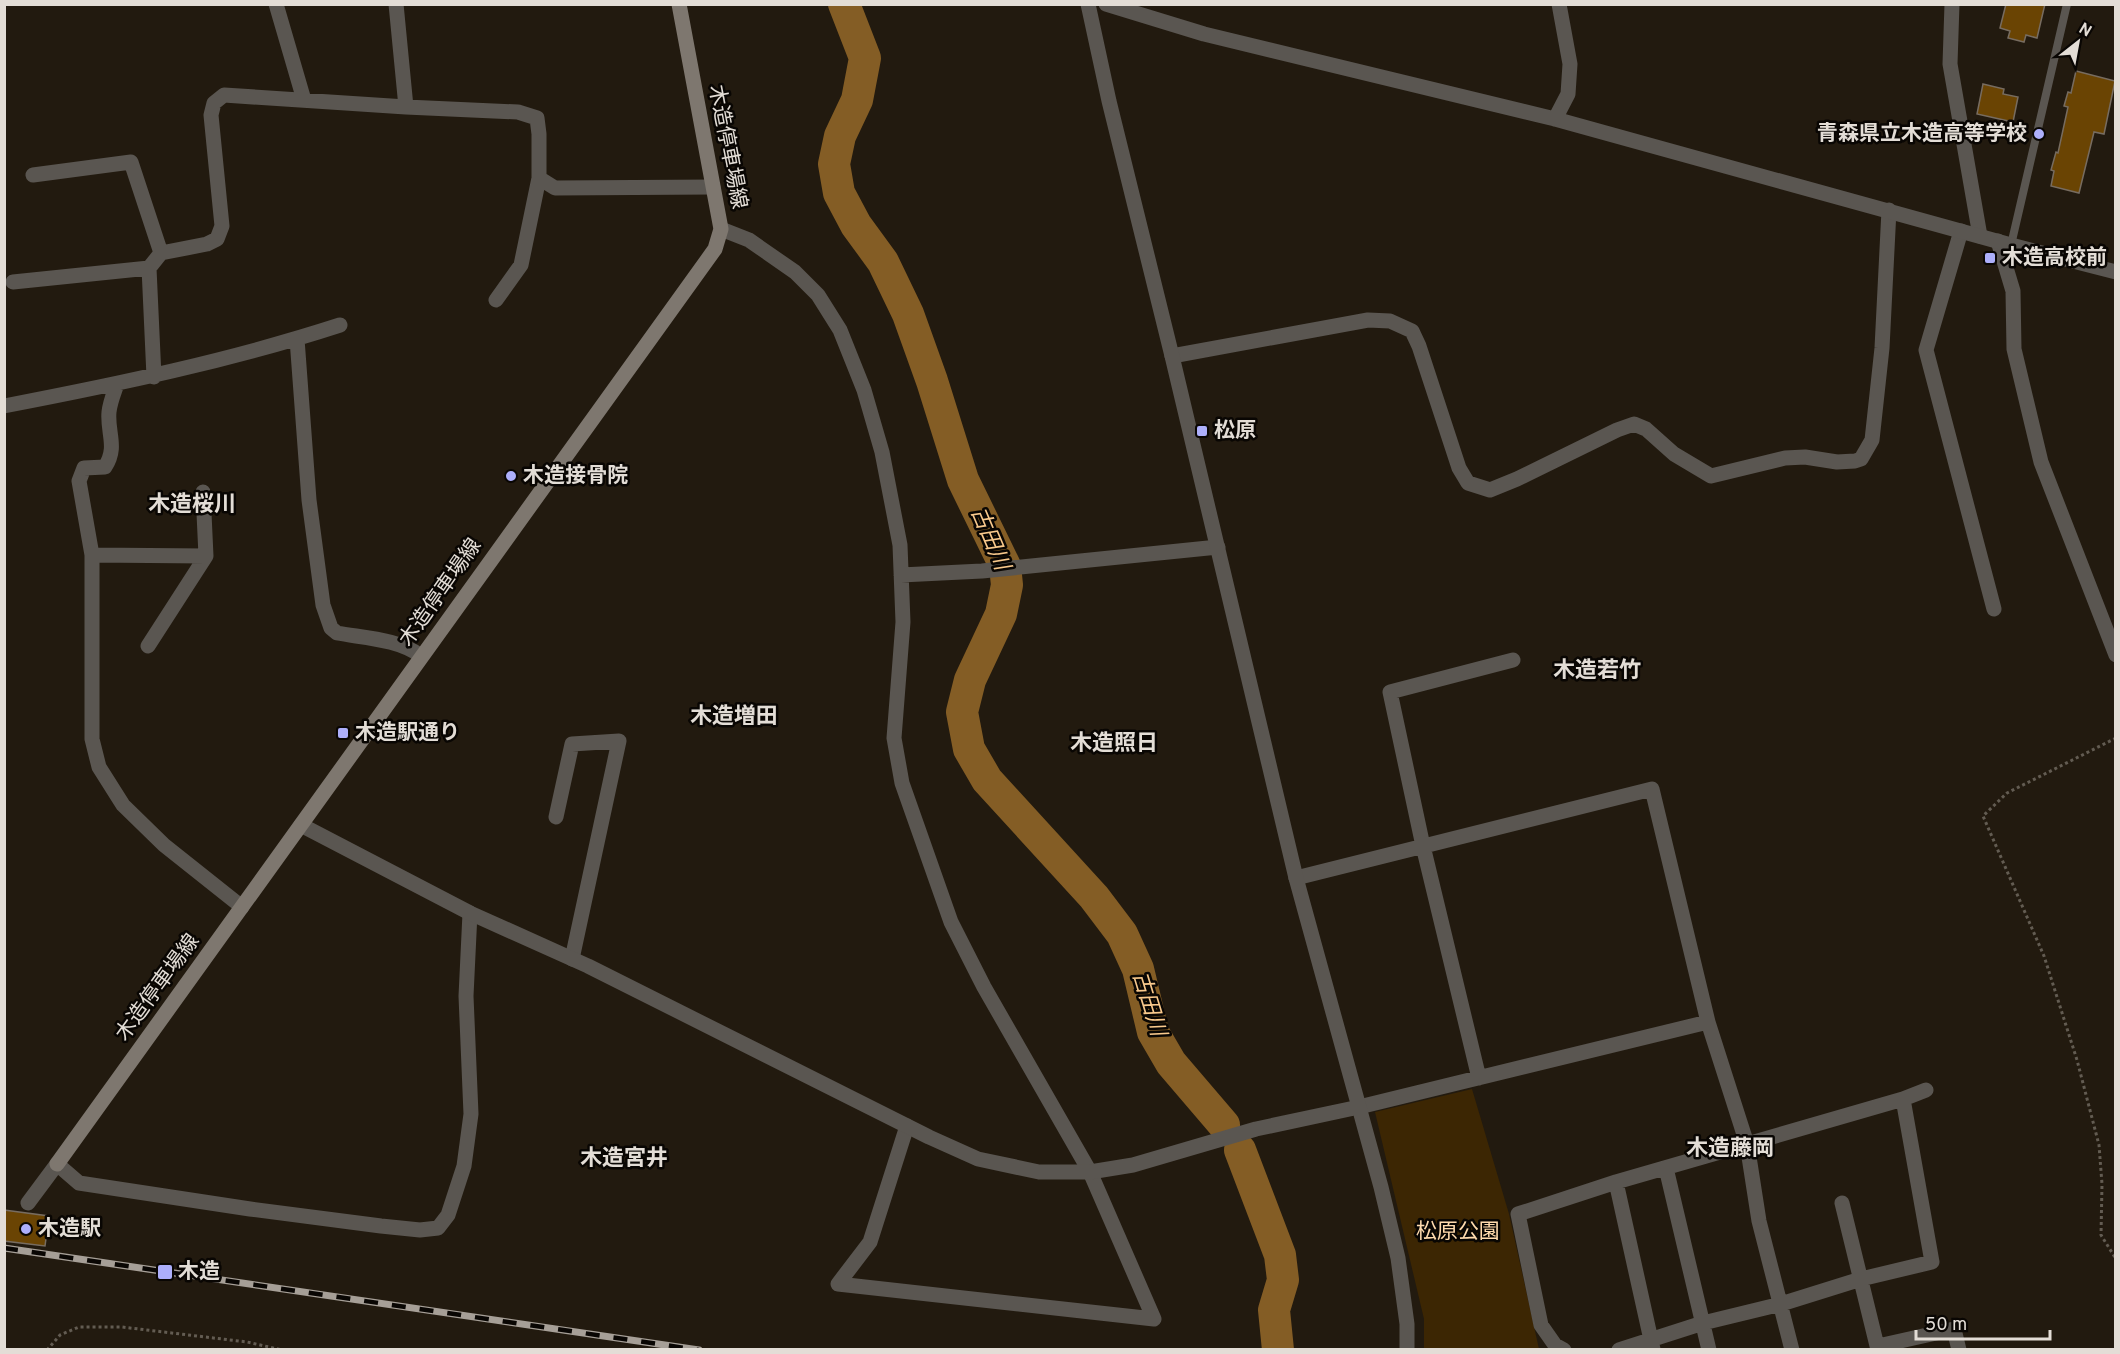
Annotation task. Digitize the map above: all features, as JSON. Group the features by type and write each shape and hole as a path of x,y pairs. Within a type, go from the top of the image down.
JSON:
{"main road":[{"name":"木造停車場線","path":"57,1164 715,249 721,229 679,4"}],"street":[{"path":"276,4 304,100"},
{"path":"396,4 406,107"},
{"path":"1088,4 1109,101 1296,878 1382,1187 1398,1258 1407,1324 1407,1350"},
{"path":"1106,4 1204,34 1556,119 2115,272"},
{"path":"1556,119 1568,94 1570,64 1559,4"},
{"path":"1952,4 1950,64 1980,236"},
{"path":"13,282 149,267 161,253 207,244 217,239 222,226 212,115 214,103 224,95 518,112 537,118 539,178 521,265 496,300"},
{"path":"33,176 131,162 161,253"},
{"path":"539,178 555,188 713,187"},
{"path":"1172,356 1368,320 1390,321 1412,331 1419,345 1463,476 1468,483 1490,490 1634,424 1646,429 1674,454 1711,476 1785,458 1805,457 1837,462 1855,461 1861,459 1872,440 1882,348 1889,210"},
{"path":"721,229 749,240 795,272 818,296 840,330 864,390 882,452 900,544 903,622 894,738 902,783 951,922 984,987 1090,1172 1154,1318 838,1284 870,1242 907,1126"},
{"path":"1961,231 1926,350 1994,609"},
{"path":"2005,243 2013,291 2014,350 2041,462 2115,655"},
{"path":"149,267 154,376"},
{"path":"4,406 154,376 297,339 340,325"},
{"path":"297,339 309,500 323,605 331,628 337,633 395,644 414,650 421,656"},
{"path":"117,384 108,414 112,434 112,457 105,466 84,468 79,481 92,555 92,739 99,766 123,804 164,844 242,907"},
{"path":"148,646 206,556 203,492"},
{"path":"902,575 1016,567 1218,547"},
{"path":"92,555 206,556"},
{"path":"1479,1078 1423,846 1390,692 1513,660"},
{"path":"556,817 572,744 619,741 572,958"},
{"path":"1296,878 1652,789 1708,1022 1747,1144 1759,1221 1792,1350"},
{"path":"301,825 470,913 572,958 907,1126 978,1159 1039,1172 1090,1172 1133,1165 1256,1129 1359,1107 1708,1022"},
{"path":"28,1203 57,1164 79,1183 370,1225 420,1230 438,1228 448,1215 464,1166 471,1114 466,996 470,913"},
{"path":"1564,1350 1555,1345 1541,1325 1518,1214 1616,1182 1903,1100 1926,1090"},
{"path":"1619,1350 1652,1345 1703,1323 1781,1304 1861,1279 1932,1262 1903,1100"},
{"path":"1666,1168 1709,1350"},
{"path":"1616,1182 1652,1345"},
{"path":"1842,1203 1878,1348 1954,1329 1959,1350"}],"lane":[{"path":"2005,243 2067,4"}],"path":[{"path":"2115,738 2007,793 1983,816 2044,956 2078,1060 2099,1145 2102,1184 2101,1234 2115,1259"},
{"path":"46,1350 60,1335 79,1327 122,1327 248,1342 282,1350"}],"green space":[{"name":"松原公園","path":"1472,1089 1509,1214 1539,1349 1424,1349 1424,1319 1375,1112"}],"building":[{"path":"2006,4 2045,4 2037,38 2026,35 2024,42 2008,38 2010,31 2000,28"},
{"path":"2076,71 2115,81 2104,134 2094,132 2079,193 2051,186 2054,171 2051,170 2056,152 2058,153 2068,107 2064,106 2068,92 2071,93"},
{"path":"1983,84 2004,89 2003,94 2018,97 2013,122 1977,114"},
{"name":"木造駅","path":"4,1210 49,1216 45,1246 4,1241"}],"waterway":[{"name":"古田川","path":"844,4 865,58 857,100 840,136 834,164 839,193 856,225 883,262 908,314 963,480 1005,566 1007,585 1001,614 970,680 962,712 969,749 987,780 1094,897 1122,934 1138,969 1153,1032 1171,1063 1224,1125"},
{"name":"古田川","path":"1240,1150 1280,1255 1283,1280 1274,1310 1278,1350"}],"railway":[{"path":"4,1248 699,1350"}],"place":[{"name":"青森県立木造高等学校","path":"2039,134"},
{"name":"木造高校前","path":"1990,258"},
{"name":"松原","path":"1202,431"},
{"name":"木造接骨院","path":"511,476"},
{"name":"木造駅通り","path":"343,733"},
{"name":"木造駅","path":"26,1229"},
{"name":"木造","path":"165,1272"}],"district":[{"name":"木造桜川","path":"192,505"},
{"name":"木造若竹","path":"1597,671"},
{"name":"木造増田","path":"734,717"},
{"name":"木造照日","path":"1114,744"},
{"name":"木造藤岡","path":"1730,1149"},
{"name":"木造宮井","path":"624,1159"}]}
